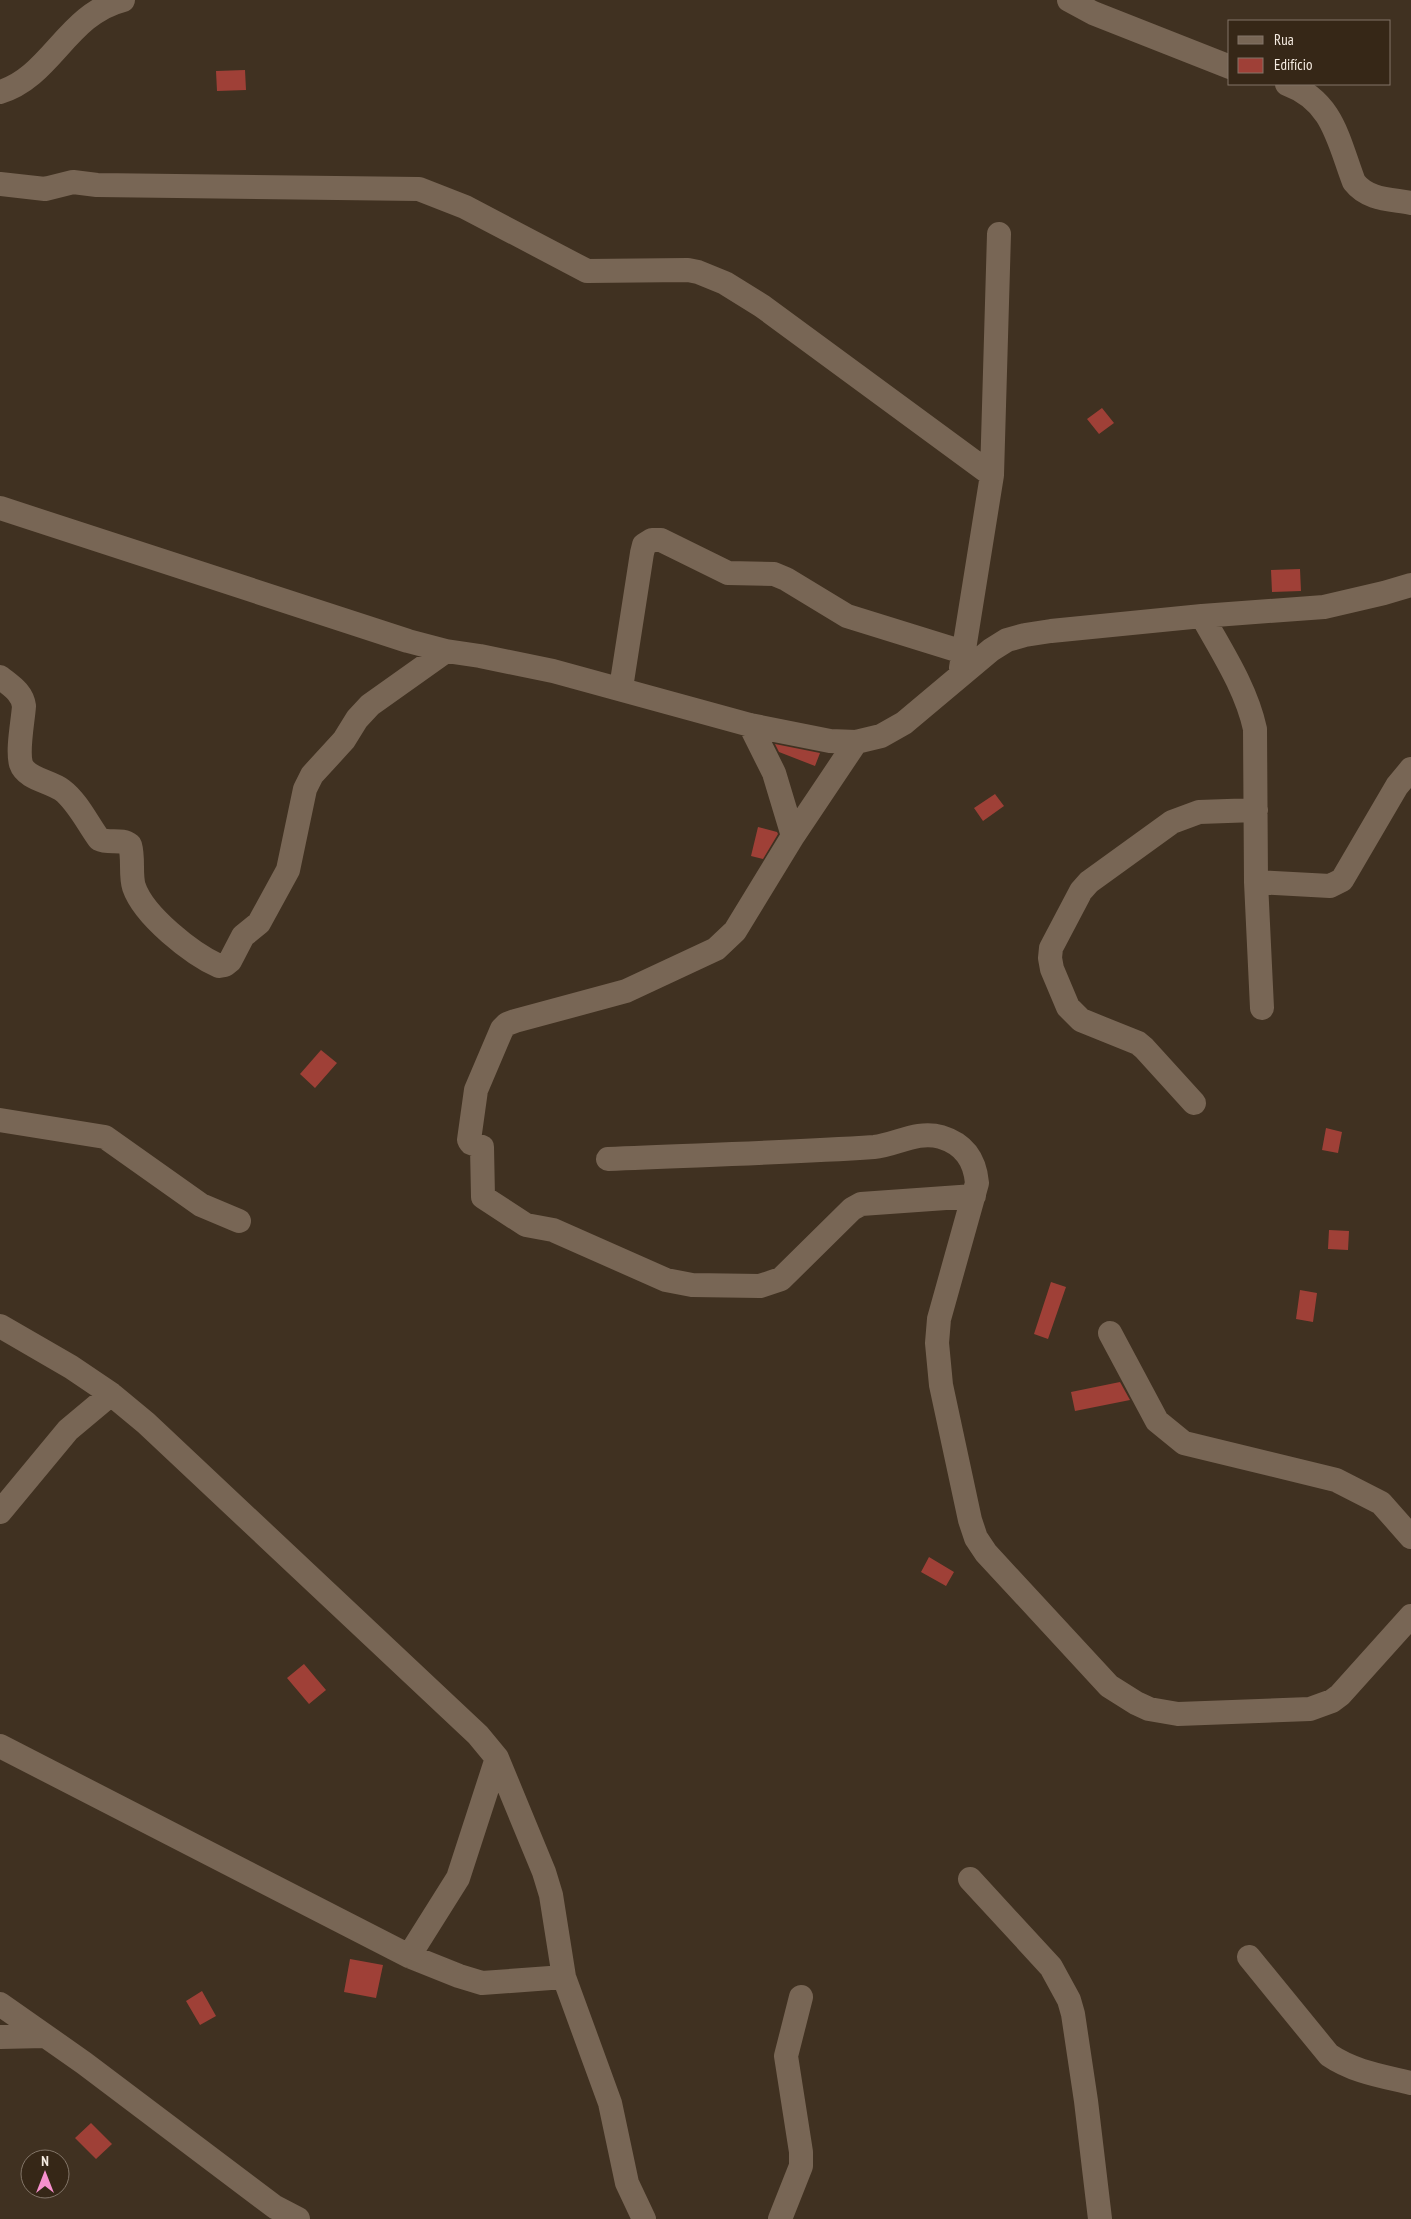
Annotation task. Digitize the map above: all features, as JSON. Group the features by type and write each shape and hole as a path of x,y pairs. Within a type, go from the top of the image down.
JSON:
{"street":[{"path":"0,92 27,80 86,8 123,0"},
{"path":"1069,0 1093,14 1228,66"},
{"path":"1290,85 1300,88 1322,105 1329,117 1354,182 1361,191 1370,196 1411,204"},
{"path":"0,184 45,189 73,182 97,185 420,189 464,207 587,271 688,270 725,283 770,312 992,475"},
{"path":"960,677 992,475 999,234"},
{"path":"0,508 408,642 446,651 513,662 621,688 750,725 830,741 856,742 881,736 904,723 991,650 1007,640 1025,635 1050,630 1324,607 1411,585"},
{"path":"621,688 644,544 652,540 661,540 728,573 774,574 786,579 847,616 963,652"},
{"path":"1202,616 1244,693 1251,710 1255,729 1256,882 1262,1008"},
{"path":"0,677 20,694 23,700 20,756 21,764 26,771 56,786 67,794 99,839 106,842 123,841 130,845 134,887 154,919 181,941 219,966 225,965 230,961 243,936 259,923 288,870 305,789 312,775 344,740 370,705 446,651"},
{"path":"750,725 774,773 793,836"},
{"path":"856,742 793,836 734,931 716,949 626,991 515,1021 507,1024 502,1029 476,1090 469,1140 471,1143 482,1147 483,1197 526,1225 553,1230 666,1280 692,1285 760,1286 780,1279 852,1209 860,1204 974,1196"},
{"path":"1256,882 1330,886 1342,880 1397,786 1411,769"},
{"path":"1194,1103 1138,1043 1081,1020 1073,1014 1052,970 1051,948 1075,901 1089,882 1172,822 1199,812 1256,810"},
{"path":"0,1120 105,1137 201,1205 239,1222"},
{"path":"608,1159 876,1147 924,1135 939,1136 955,1142 970,1155 976,1169 977,1184 939,1319 937,1343 941,1384 970,1520 976,1538 986,1554 1109,1686 1149,1709 1178,1714 1310,1709 1332,1701 1340,1695 1411,1616"},
{"path":"0,1326 72,1367 111,1394 159,1435 478,1735 497,1758 548,1888 564,1977 610,2103 627,2184 644,2219"},
{"path":"1110,1333 1157,1421 1184,1443 1336,1480 1381,1503 1411,1537"},
{"path":"0,1512 68,1430 111,1394"},
{"path":"0,1746 409,1956 482,1983 564,1977"},
{"path":"409,1956 458,1878 497,1758"},
{"path":"970,1879 1051,1967 1069,2000 1086,2101 1100,2219"},
{"path":"1249,1957 1329,2055 1344,2065 1362,2072 1411,2083"},
{"path":"780,2219 801,2166 801,2152 786,2056 802,1997"},
{"path":"0,2004 84,2063 275,2207 298,2219"},
{"path":"0,2037 45,2036"}],"building":[{"path":"245,70 246,90 217,91 216,71"},
{"path":"1102,408 1114,423 1099,434 1087,419"},
{"path":"1300,569 1301,591 1272,592 1271,570"},
{"path":"775,744 820,753 815,766 779,752"},
{"path":"995,794 1004,806 983,821 974,808"},
{"path":"758,827 777,832 778,834 763,859 751,856"},
{"path":"321,1050 337,1063 315,1088 300,1074"},
{"path":"1326,1128 1342,1132 1338,1153 1322,1150"},
{"path":"1329,1230 1349,1231 1348,1250 1328,1249"},
{"path":"1051,1282 1066,1287 1048,1339 1034,1334"},
{"path":"1300,1290 1317,1293 1313,1322 1296,1319"},
{"path":"1120,1382 1130,1400 1075,1411 1071,1392"},
{"path":"929,1557 954,1572 946,1586 921,1572"},
{"path":"304,1664 326,1690 309,1704 287,1678"},
{"path":"350,1959 383,1965 376,1998 344,1992"},
{"path":"202,1991 216,2016 200,2025 186,2001"},
{"path":"91,2123 112,2144 96,2159 75,2138"}]}
